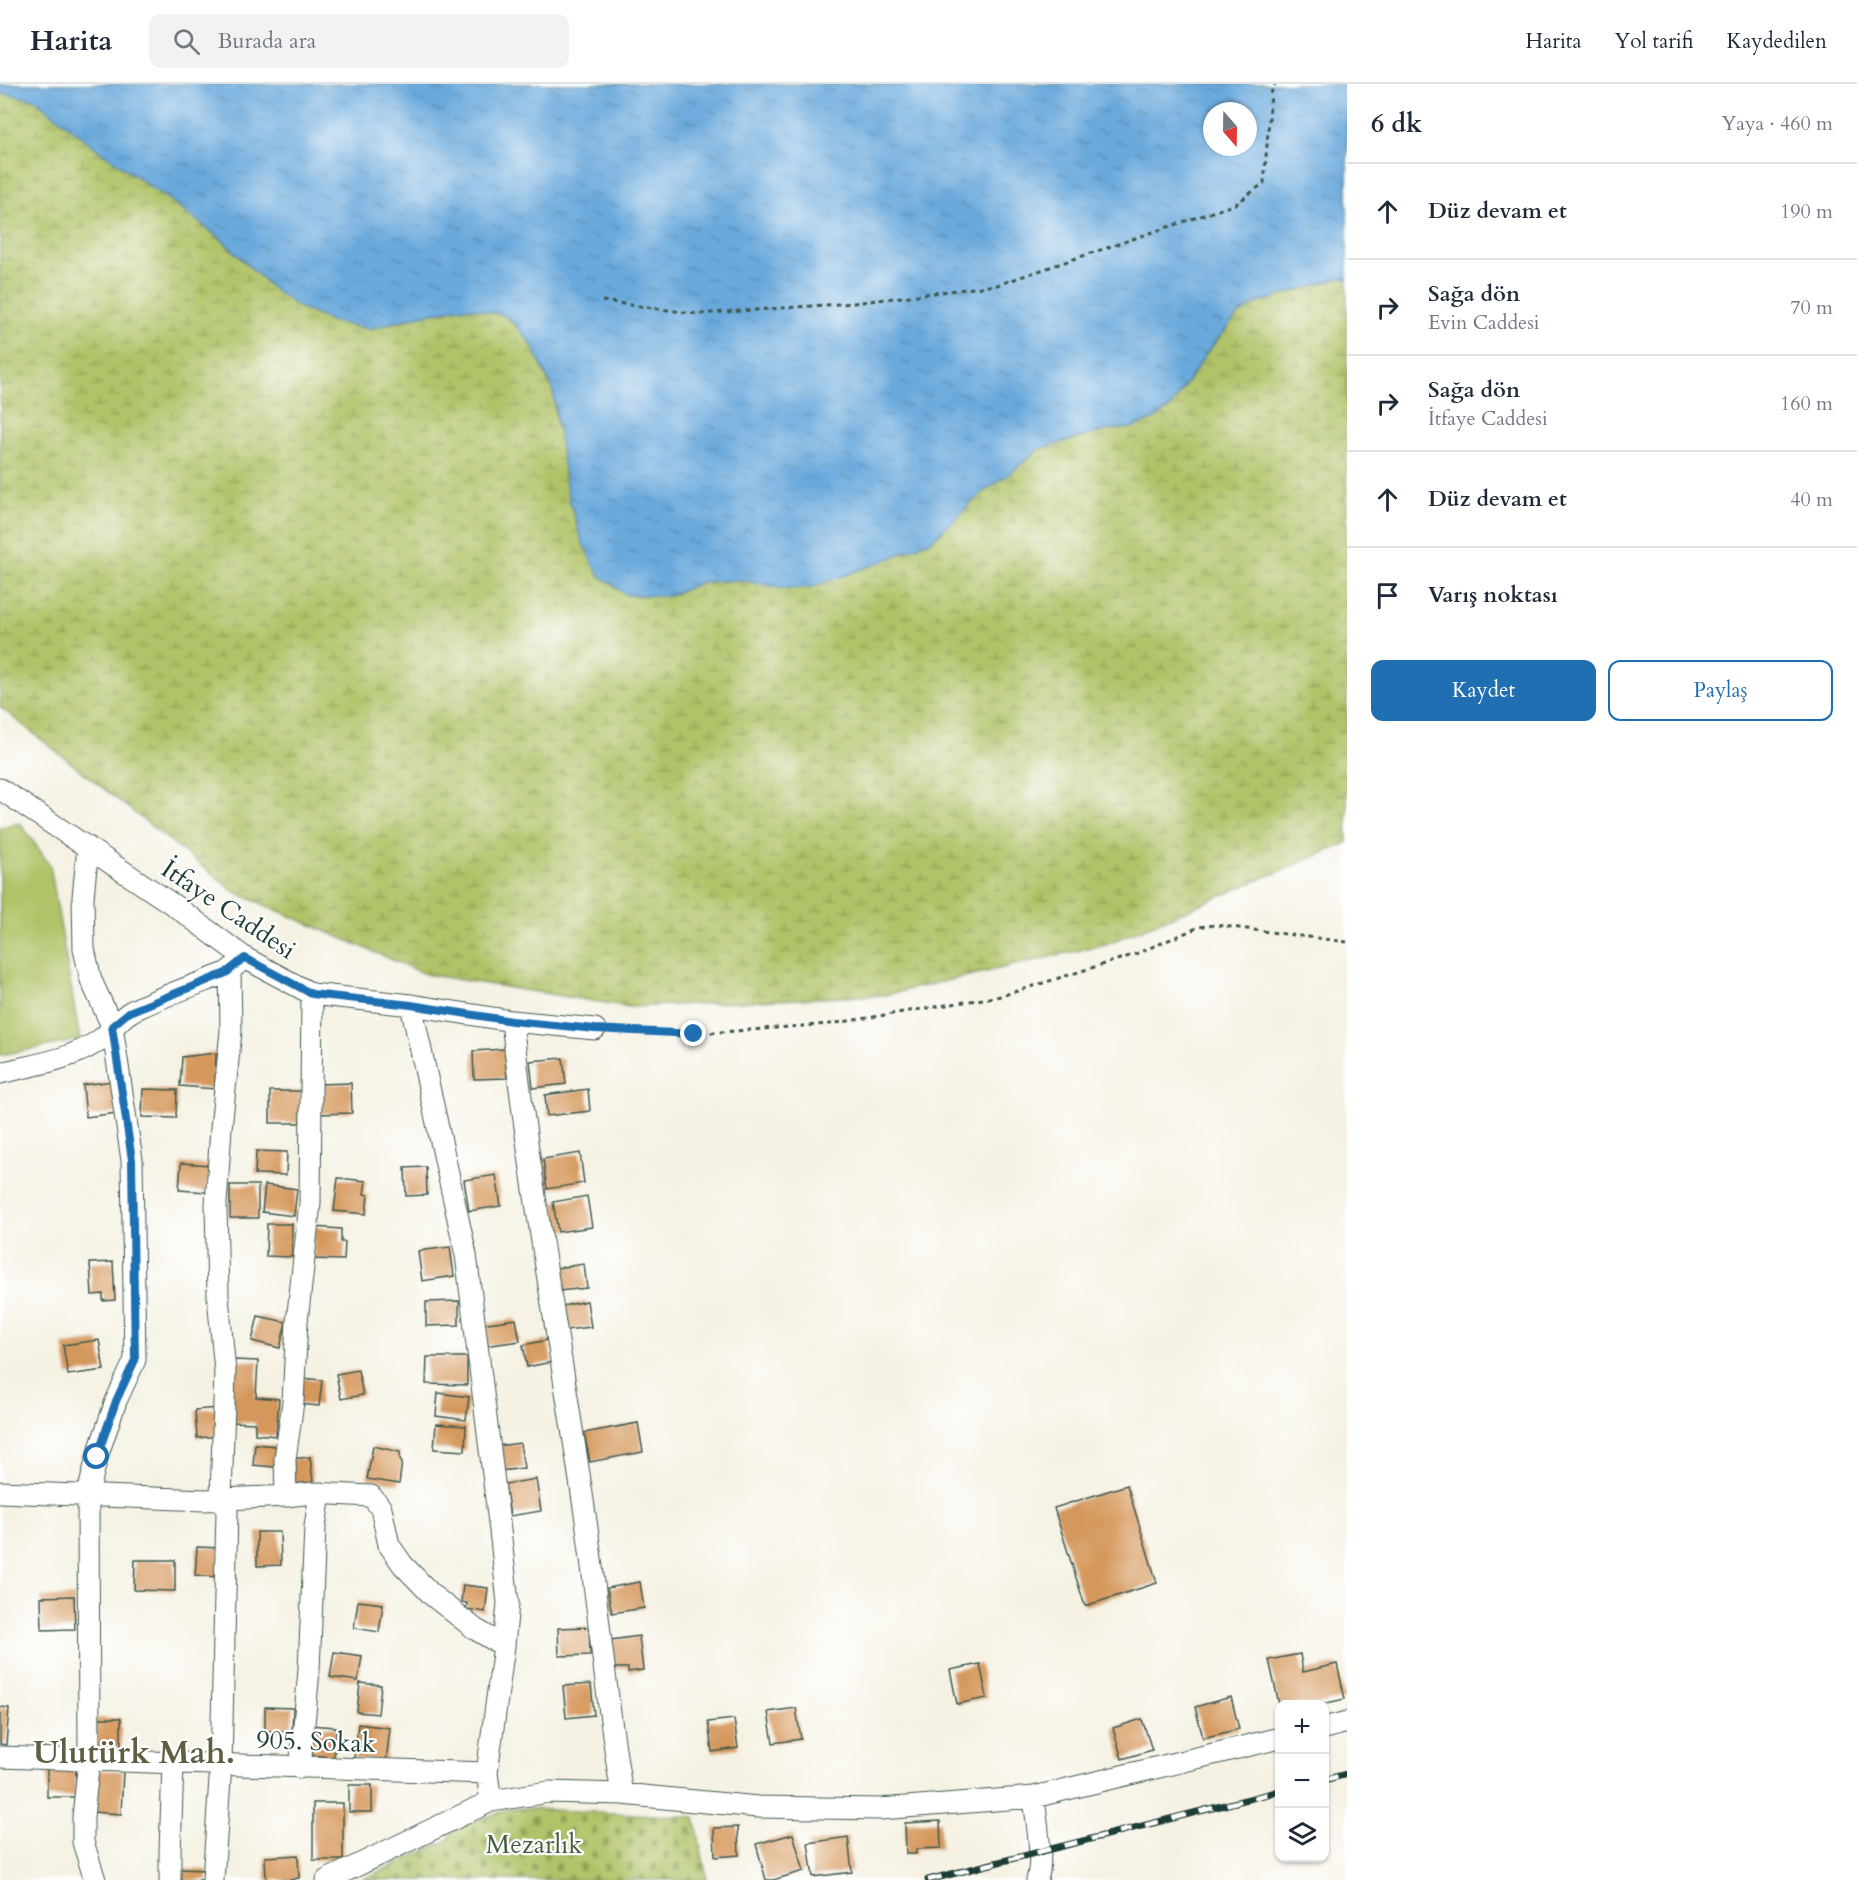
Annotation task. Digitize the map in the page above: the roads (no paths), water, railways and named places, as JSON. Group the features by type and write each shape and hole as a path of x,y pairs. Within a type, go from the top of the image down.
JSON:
{"street":[{"name":"İtfaye Caddesi","path":"0,789 175,906 238,964 312,994 411,1005 512,1021 595,1029"},
{"path":"88,847 83,897 84,949 91,980 112,1026 132,1160 135,1360 116,1401 97,1457 88,1494 89,1759 83,1817 83,1842 95,1880"},
{"path":"0,1073 52,1062 71,1054 101,1039 129,1012 238,964 221,1128 216,1204 218,1297 225,1371 221,1498 227,1511 221,1764 213,1880"},
{"path":"286,1496 285,1459 293,1402 297,1322 310,1203 312,994"},
{"path":"411,1005 466,1255 508,1603 487,1773 491,1801"},
{"path":"512,1021 522,1113 587,1528 613,1742 622,1794"},
{"path":"0,1492 205,1500 320,1493 371,1496 381,1508 390,1545 403,1565 433,1596 475,1629 504,1646"},
{"path":"300,1768 309,1670 315,1527 320,1493"},
{"path":"1329,1727 1347,1722"},
{"path":"327,1880 491,1801 549,1792 622,1794 758,1808 880,1809 1034,1797 1275,1739"},
{"name":"905. Sokak","path":"0,1757 487,1773"},
{"path":"170,1880 173,1763"},
{"path":"1034,1797 1039,1852 1037,1880"}],"water":[{"path":"0,84 1347,84 1347,279 1341,278 1255,304 1237,316 1208,351 1170,408 1155,419 1132,428 1108,430 1039,449 981,494 932,540 879,563 809,588 783,588 740,580 702,582 669,596 627,595 599,575 582,542 567,492 553,390 533,347 506,316 473,308 459,308 369,329 330,321 299,307 273,289 221,239 96,148 34,99 0,93"}],"railway":[{"path":"1329,1779 1347,1774"},
{"path":"928,1880 1275,1792"}],"district":[{"name":"Ulutürk Mah.","path":"134,1752"}],"park label":[{"name":"Mezarlık","path":"534,1844"}]}
